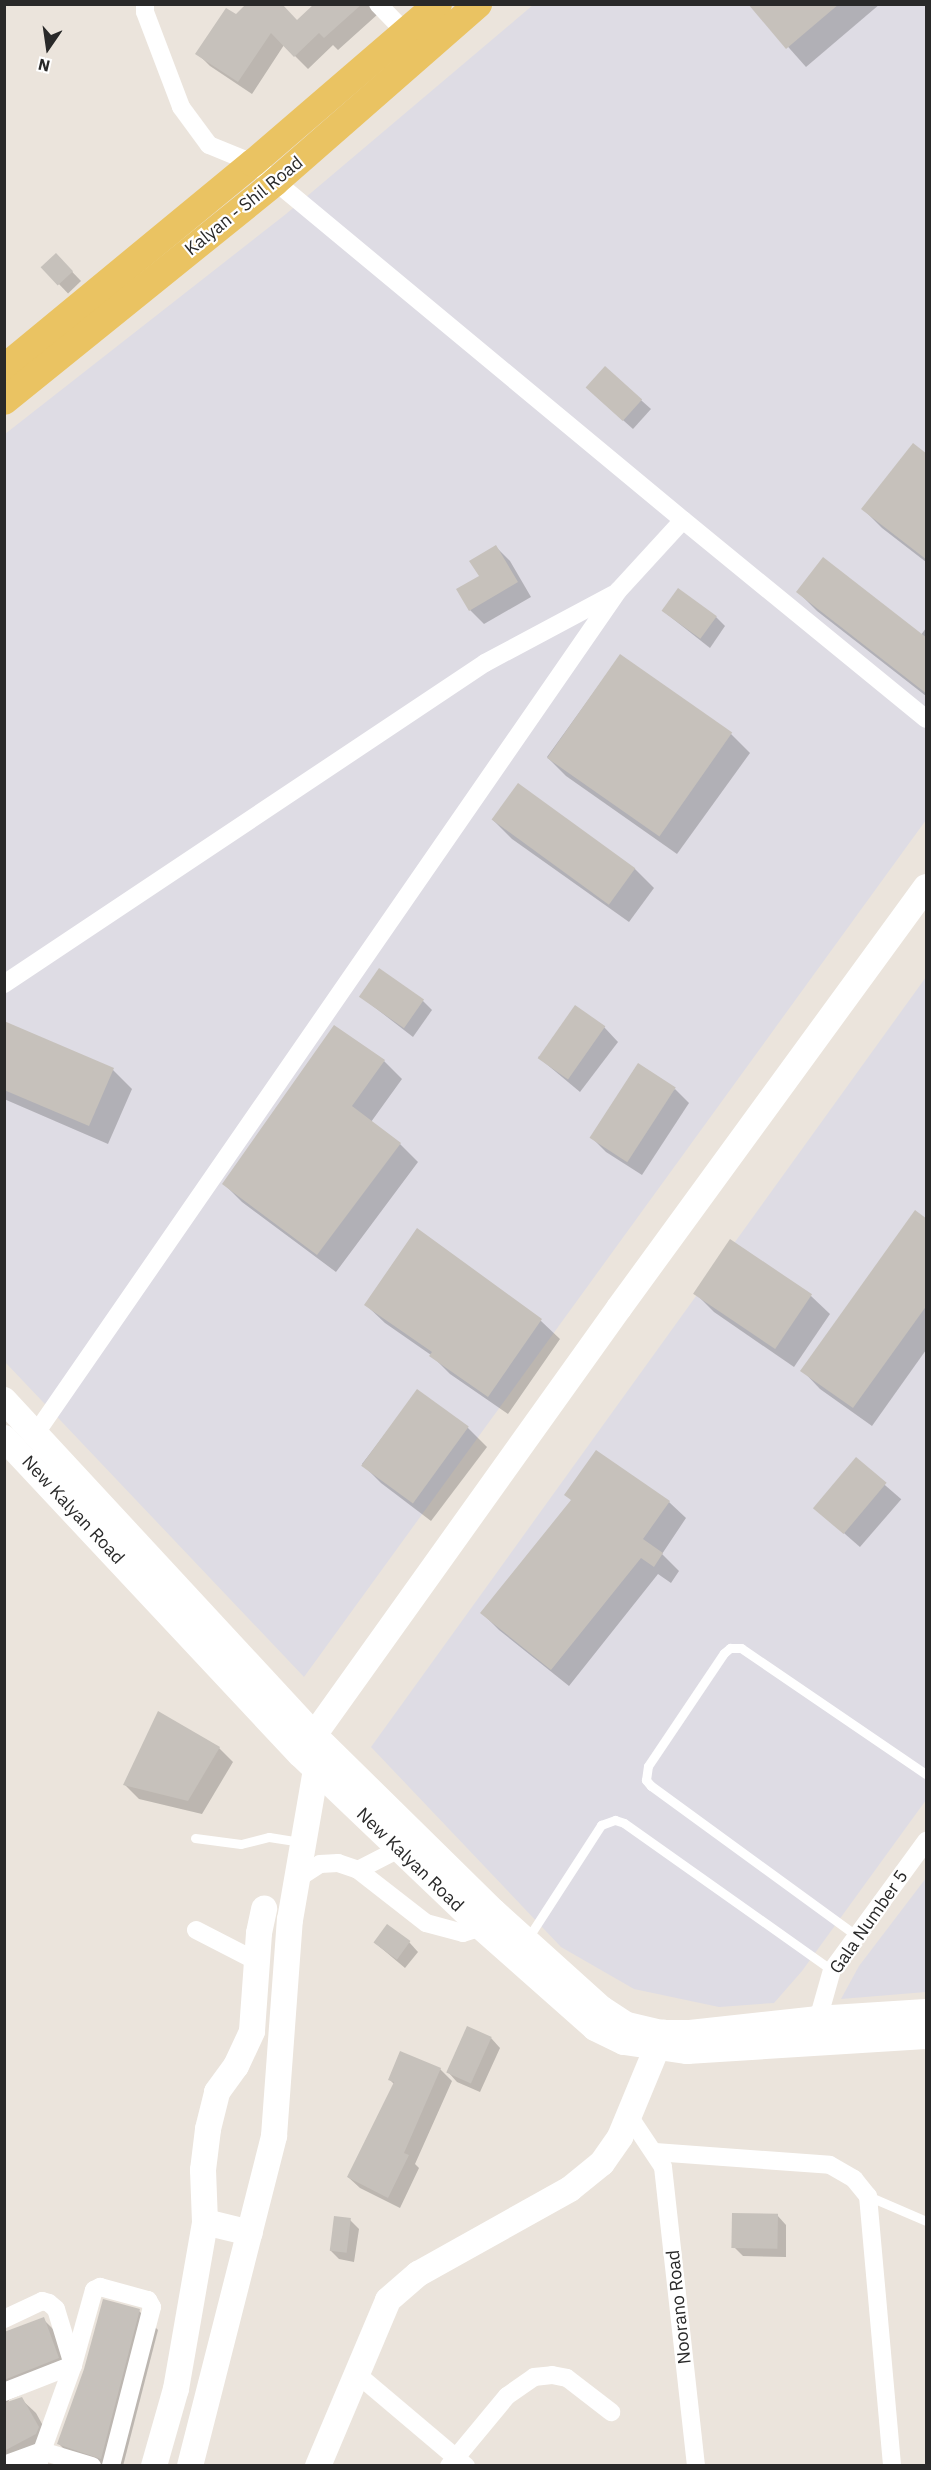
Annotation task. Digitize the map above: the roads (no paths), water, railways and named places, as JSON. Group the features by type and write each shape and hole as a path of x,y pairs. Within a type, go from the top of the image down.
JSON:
{"main road":[{"name":"Kalyan - Shil Road","path":"4,368 253,163 438,4"},
{"name":"Kalyan - Shil Road","path":"4,401 275,182 478,4"}],"street":[{"path":"145,4 145,12 181,107 209,145 253,163 683,520 927,718"},
{"path":"378,4 406,33"},
{"path":"36,1433 618,591 683,520"},
{"path":"4,984 485,663 618,591"},
{"path":"190,2466 274,2136 290,1920 305,1833 310,1753 626,1298 927,887"},
{"name":"New Kalyan Road","path":"4,1400 36,1433 310,1753 368,1804 399,1849 481,1927 595,2028 624,2042 659,2041"},
{"name":"New Kalyan Road","path":"4,1438 310,1753 602,2009 659,2041 687,2051 815,2031 927,2036"},
{"name":"Gala Number 5","path":"815,2031 832,1970 927,1841"},
{"path":"358,1870 399,1849"},
{"path":"297,1880 320,1864 338,1863 358,1870 426,1923 463,1933 481,1927"},
{"path":"154,2466 176,2389 205,2222 203,2170 208,2129 217,2092 236,2066 252,2031 259,1934 264,1910"},
{"path":"196,1930 258,1962"},
{"path":"256,1996 283,1998"},
{"path":"815,2031 927,2012"},
{"path":"318,2466 388,2300 418,2274 570,2189 602,2163 620,2137 659,2041"},
{"name":"Noorano Road","path":"629,2116 663,2167 696,2466"},
{"path":"655,2152 830,2165 854,2179 868,2196 892,2466"},
{"path":"205,2222 250,2233"},
{"path":"40,2458 97,2288 151,2303 152,2312 111,2466"},
{"path":"4,2319 42,2301 49,2303 56,2309 73,2365"},
{"path":"4,2392 73,2365"},
{"path":"357,2374 457,2463 507,2396 534,2377 552,2375 567,2378 611,2412"},
{"path":"4,2465 40,2458 92,2466"}],"lane":[{"path":"857,1936 651,1786 646,1780 648,1766 724,1653 729,1648 741,1648 927,1774"},
{"path":"526,1942 601,1825 615,1820 624,1823 832,1970"},
{"path":"195,1838 241,1844 269,1837 305,1833"},
{"path":"868,2196 927,2221"}]}
